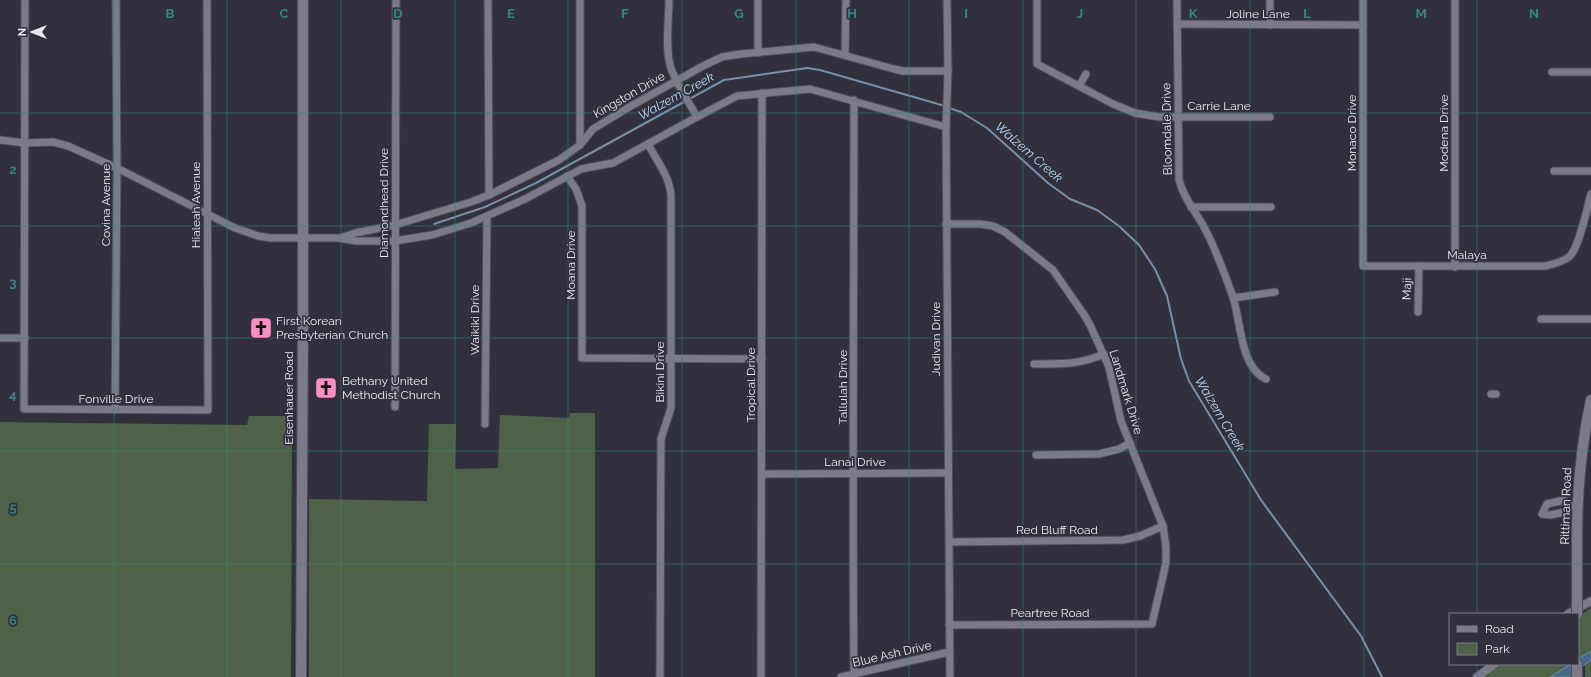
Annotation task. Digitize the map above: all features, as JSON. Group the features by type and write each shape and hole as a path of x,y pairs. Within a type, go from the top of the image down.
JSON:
{"main road":[{"name":"Eisenhauer Road","path":"301,677 303,0"},
{"name":"Rittiman Road","path":"1577,613 1577,538 1574,505 1591,400"},
{"path":"1577,665 1577,677"}],"street":[{"path":"0,338 25,338 25,0"},
{"name":"Covina Avenue","path":"115,410 117,168 116,0"},
{"name":"Hialeah Avenue","path":"207,0 208,410"},
{"name":"Diamondhead Drive","path":"395,407 396,0"},
{"path":"488,0 489,195"},
{"path":"580,0 580,145"},
{"path":"669,0 668,54 670,66 696,117"},
{"path":"758,0 758,53"},
{"path":"845,55 846,0"},
{"name":"Judivan Drive","path":"948,0 946,224 950,677"},
{"name":"Carrie Lane","path":"1037,0 1037,64 1124,109 1135,113 1159,117 1270,117"},
{"name":"Bloomdale Drive","path":"1177,0 1179,180 1184,194 1206,232 1233,298 1248,360 1260,376 1266,379"},
{"path":"1270,0 1270,24"},
{"name":"Monaco Drive","path":"1363,0 1363,266"},
{"name":"Modena Drive","path":"1455,0 1455,267"},
{"name":"Joline Lane","path":"1177,24 1363,25"},
{"name":"Kingston Drive","path":"338,238 395,225 489,195 559,160 580,145 592,129 676,80 722,57 809,47 903,71 948,71"},
{"path":"1552,72 1591,72"},
{"path":"1079,86 1086,74"},
{"name":"Kingston Drive","path":"0,140 25,143 53,142 68,146 117,168 235,228 258,236 271,238 338,238 356,241 395,241 432,235 487,217 525,199 581,169 614,163 737,96 810,89 854,100 946,127"},
{"name":"Tropical Drive","path":"761,677 762,93"},
{"name":"Tallulah Drive","path":"854,100 854,674"},
{"name":"Bikini Drive","path":"648,144 670,186 672,358 671,408 661,439 660,677"},
{"path":"1554,171 1591,171"},
{"name":"Moana Drive","path":"567,176 576,189 582,206 582,358 672,358"},
{"name":"Malaya","path":"1363,266 1455,267 1546,266 1556,264 1569,257 1576,249 1591,194"},
{"path":"1191,207 1271,207"},
{"name":"Waikiki Drive","path":"485,424 487,217"},
{"name":"Landmark Drive","path":"946,224 980,224 1005,232 1049,266 1085,316 1104,354 1111,374 1118,410 1163,526 1166,547 1166,563 1152,624"},
{"name":"Maji","path":"1418,312 1419,266"},
{"path":"1233,298 1275,292"},
{"path":"1541,319 1591,319"},
{"name":"Fonville Drive","path":"25,338 24,410 208,410"},
{"path":"1034,364 1075,363 1086,361 1104,354"},
{"path":"672,358 762,359"},
{"path":"1036,454 1099,454 1119,450 1130,443"},
{"name":"Lanai Drive","path":"762,474 948,473"},
{"name":"Red Bluff Road","path":"949,542 1122,540 1140,536 1163,526"},
{"path":"1570,613 1591,601"},
{"name":"Peartree Road","path":"949,625 1152,624"},
{"name":"Blue Ash Drive","path":"841,677 949,652"},
{"path":"1477,677 1494,665"}],"green space":[{"path":"570,413 595,413 595,677 309,677 309,499 427,501 429,424 456,424 455,469 498,468 500,415 569,418"},
{"path":"249,416 292,416 291,677 0,677 0,422 247,425"},
{"path":"1591,608 1591,677 1585,677 1585,655 1579,658 1579,616"},
{"path":"1500,665 1569,665 1550,677 1483,677"}],"water":[{"path":"1591,651 1591,660 1569,677 1550,677 1569,665 1579,665 1579,658"}],"waterway":[{"name":"Walzem Creek","path":"434,224 485,207 536,183 724,80 807,68 820,70 945,106"},
{"name":"Walzem Creek","path":"949,108 961,112 987,128 1048,183 1070,199 1097,210 1119,226 1139,245 1155,269 1167,296 1181,359 1189,381 1261,500 1361,636 1382,677"}],"place":[{"name":"First Korean Presbyterian Church","path":"261,328"},
{"name":"Bethany United Methodist Church","path":"326,388"}]}
